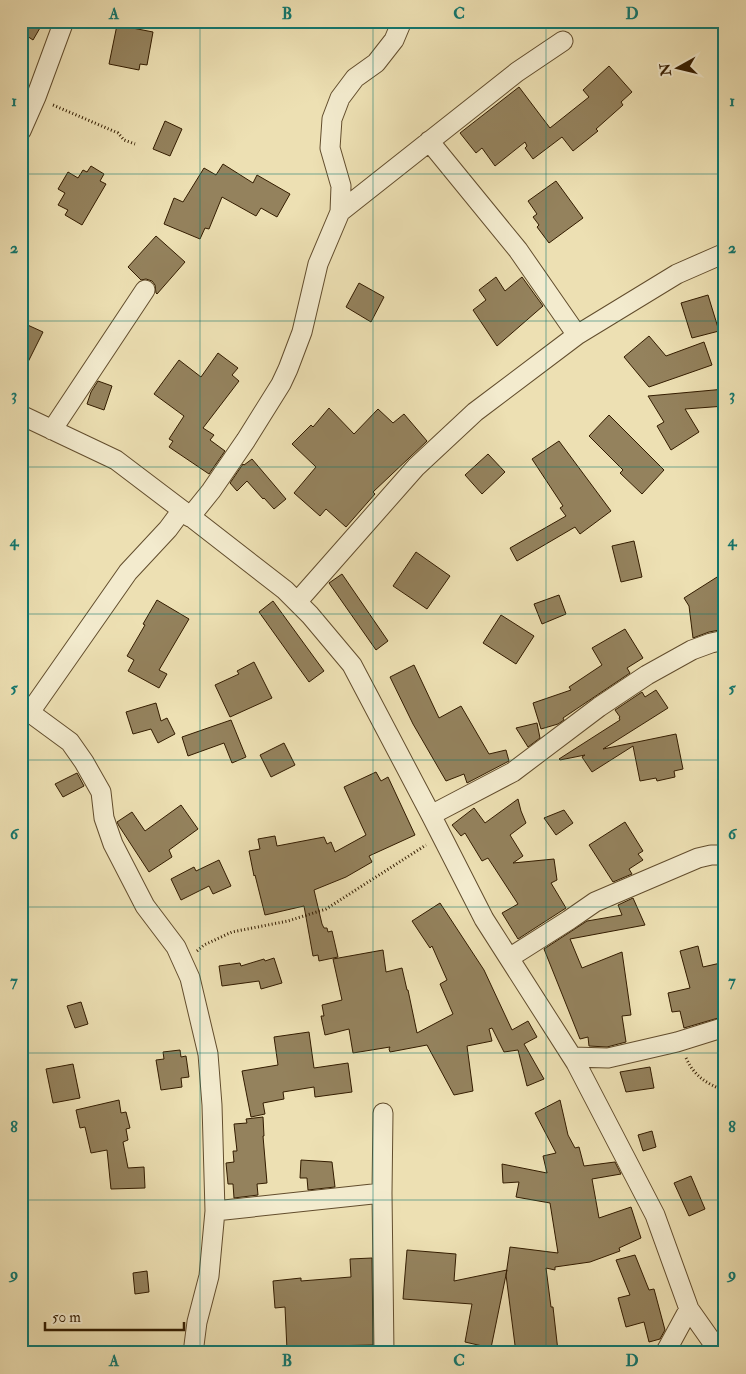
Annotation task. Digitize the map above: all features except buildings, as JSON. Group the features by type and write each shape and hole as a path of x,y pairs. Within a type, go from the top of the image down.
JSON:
{"street":[{"path":"21,131 36,97 64,21"},
{"path":"192,1353 197,1322 209,1276 216,1211 208,1054 190,978 176,947 145,906 113,844 104,818 102,792 84,762 70,742 26,709 128,572 168,529 211,491 281,384 302,332 318,264 340,212 340,186 330,148 332,119 340,98 354,78 376,63 394,40 402,21"},
{"path":"340,212 518,72 563,41"},
{"path":"429,141 518,250 577,335"},
{"path":"297,602 416,467 475,412 577,335 677,274 725,253"},
{"path":"52,430 145,290"},
{"path":"21,416 116,460 285,590 352,665 484,919 572,1057 655,1215 689,1309 720,1353"},
{"path":"431,815 513,772 599,707 647,675 692,650 725,640"},
{"path":"509,958 595,902 698,858 711,855 725,855"},
{"path":"572,1057 608,1058 678,1042 725,1027"},
{"path":"383,1113 384,1353"},
{"path":"216,1211 382,1193"},
{"path":"665,1353 689,1309"}],"path":[{"path":"36,97 118,133 124,140 135,144"},
{"path":"184,964 204,945 232,932 288,920 326,909 441,835"},
{"path":"678,1042 690,1067 700,1079 725,1091"}]}
